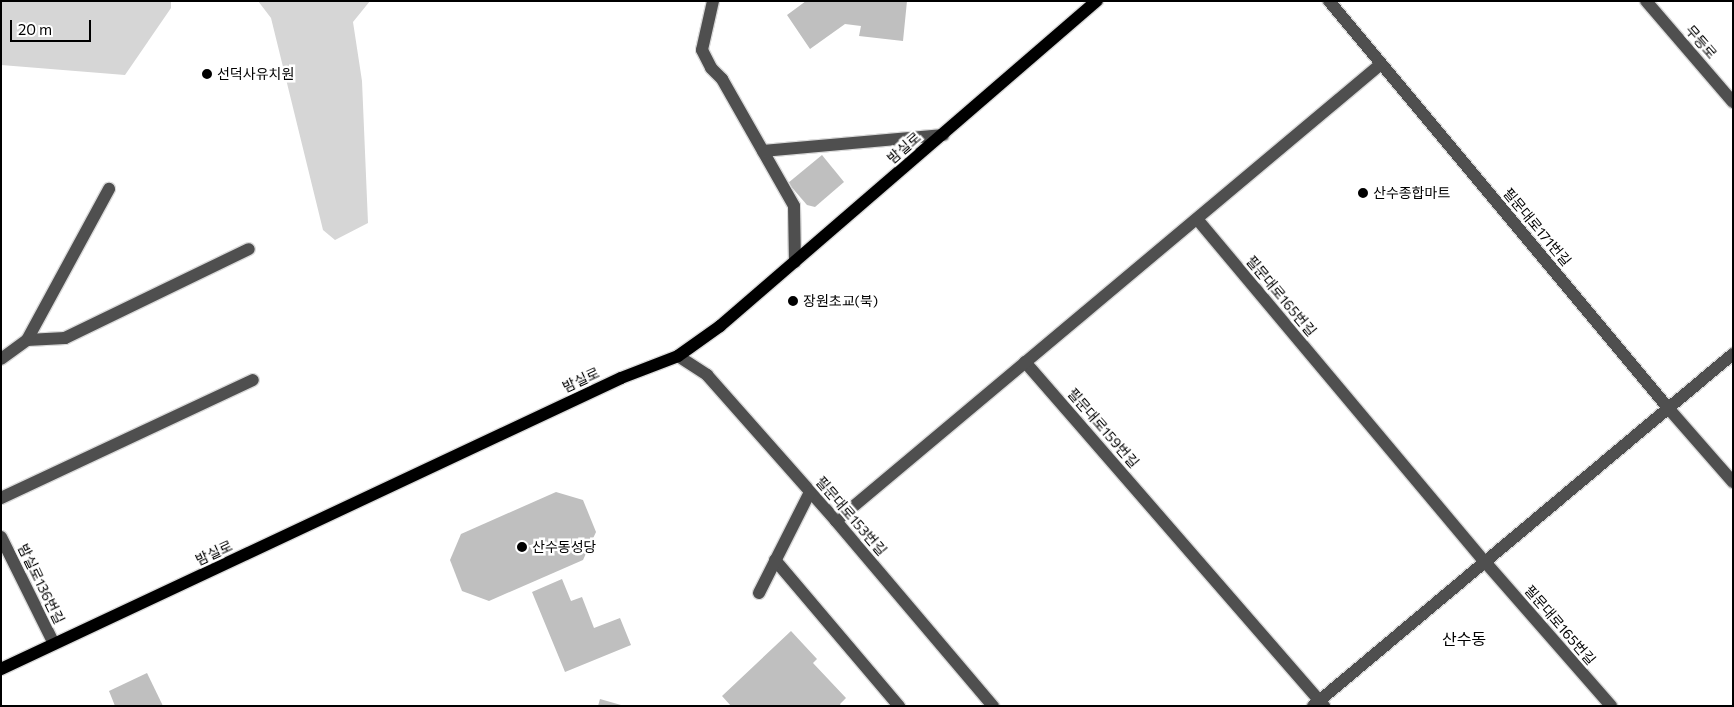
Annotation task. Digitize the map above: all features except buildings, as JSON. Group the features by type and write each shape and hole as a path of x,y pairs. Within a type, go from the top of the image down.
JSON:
{"main road":[{"name":"밤실로","path":"1,669 621,378 678,356 720,326 1097,1"}],"street":[{"path":"713,1 702,50 711,68 722,79 794,206 795,262"},
{"name":"필문대로171번길","path":"1329,1 1669,409 1733,482"},
{"name":"무등로","path":"1646,1 1733,102"},
{"path":"836,521 1381,64"},
{"path":"763,151 943,135"},
{"path":"1,359 27,340 109,189"},
{"name":"필문대로165번길","path":"1197,219 1486,563 1611,706"},
{"path":"27,340 65,338 249,248"},
{"path":"1319,704 1733,354"},
{"name":"필문대로153번길","path":"678,356 707,376 836,521 993,706"},
{"name":"필문대로159번길","path":"1026,362 1319,704"},
{"path":"1,498 252,380"},
{"path":"759,593 810,492"},
{"name":"밤실로136번길","path":"1,538 54,644"},
{"path":"775,560 900,706"}],"shaded area":[{"path":"1,1 171,1 171,8 125,75 1,65"},
{"path":"258,1 370,1 353,22 362,81 368,223 335,240 323,230 271,18"}],"place":[{"name":"선덕사유치원","path":"207,74"},
{"name":"산수종합마트","path":"1363,193"},
{"name":"장원초교(북)","path":"793,301"},
{"name":"산수동성당","path":"522,547"}],"district":[{"name":"산수동","path":"1464,639"}]}
